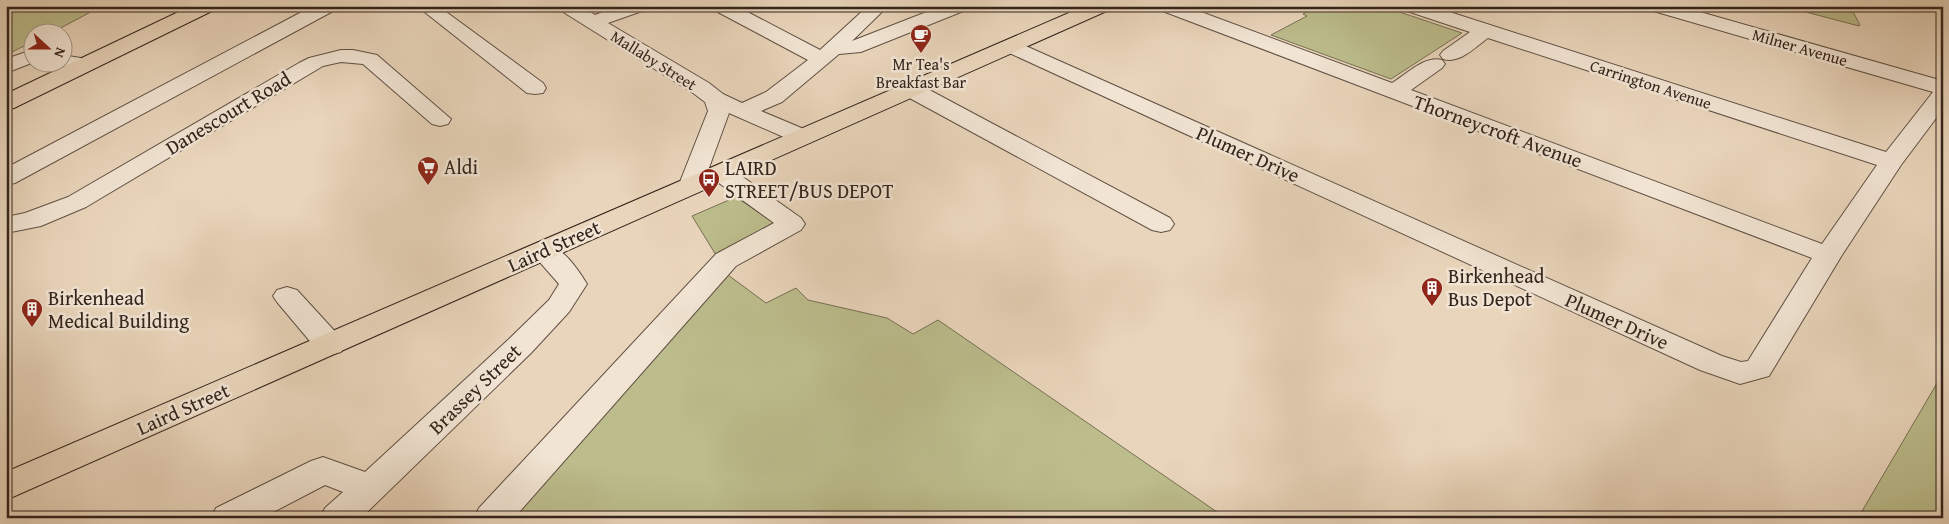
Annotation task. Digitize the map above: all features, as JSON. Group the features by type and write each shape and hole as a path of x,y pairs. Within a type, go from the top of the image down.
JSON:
{"main road":[{"path":"6,103 208,6"},
{"name":"Laird Street","path":"6,487 1102,6"}],"street":[{"path":"6,178 328,6"},
{"path":"426,6 535,88"},
{"name":"Mallaby Street","path":"567,6 701,88 715,99 803,137"},
{"path":"592,22 638,6"},
{"path":"721,6 828,54 854,48 959,6"},
{"name":"Thorneycroft Avenue","path":"1167,6 1828,255"},
{"name":"Carrington Avenue","path":"1410,6 1891,162"},
{"name":"Milner Avenue","path":"1657,6 1943,88"},
{"path":"742,111 774,97 828,54 867,11"},
{"path":"1394,92 1486,30"},
{"name":"Plumer Drive","path":"1012,47 1675,347 1740,373 1758,369 1828,255 1891,162 1943,94"},
{"name":"Danescourt Road","path":"6,225 32,220 77,202 306,67 329,58 353,56 370,59 440,119"},
{"path":"6,67 22,60"},
{"path":"72,62 86,64"},
{"path":"912,90 1161,224"},
{"name":"Mallaby Street","path":"690,187 718,111 715,99"},
{"path":"492,518 726,260 792,224 722,173"},
{"name":"Brassey Street","path":"338,518 520,346 559,306 573,284 544,251"},
{"path":"288,296 330,345"},
{"path":"229,518 323,470 371,488"}],"green space":[{"path":"6,6 102,6 72,22 22,22 22,47 6,55"},
{"path":"1318,6 1382,6 1462,33 1391,79 1271,35 1307,16 1303,14"},
{"path":"1783,6 1850,6 1860,25 1859,26"},
{"path":"736,197 777,225 719,260 692,216"},
{"path":"728,275 766,303 796,288 808,300 887,318 913,334 938,320 1217,512 1211,518 510,518"},
{"path":"1943,373 1943,518 1858,518"}],"place":[{"name":"Mr Tea's Breakfast Bar","path":"921,54"},
{"name":"Aldi","path":"428,186"},
{"name":"LAIRD STREET/BUS DEPOT","path":"709,198"},
{"name":"Birkenhead Bus Depot","path":"1432,307"},
{"name":"Birkenhead Medical Building","path":"32,328"}]}
